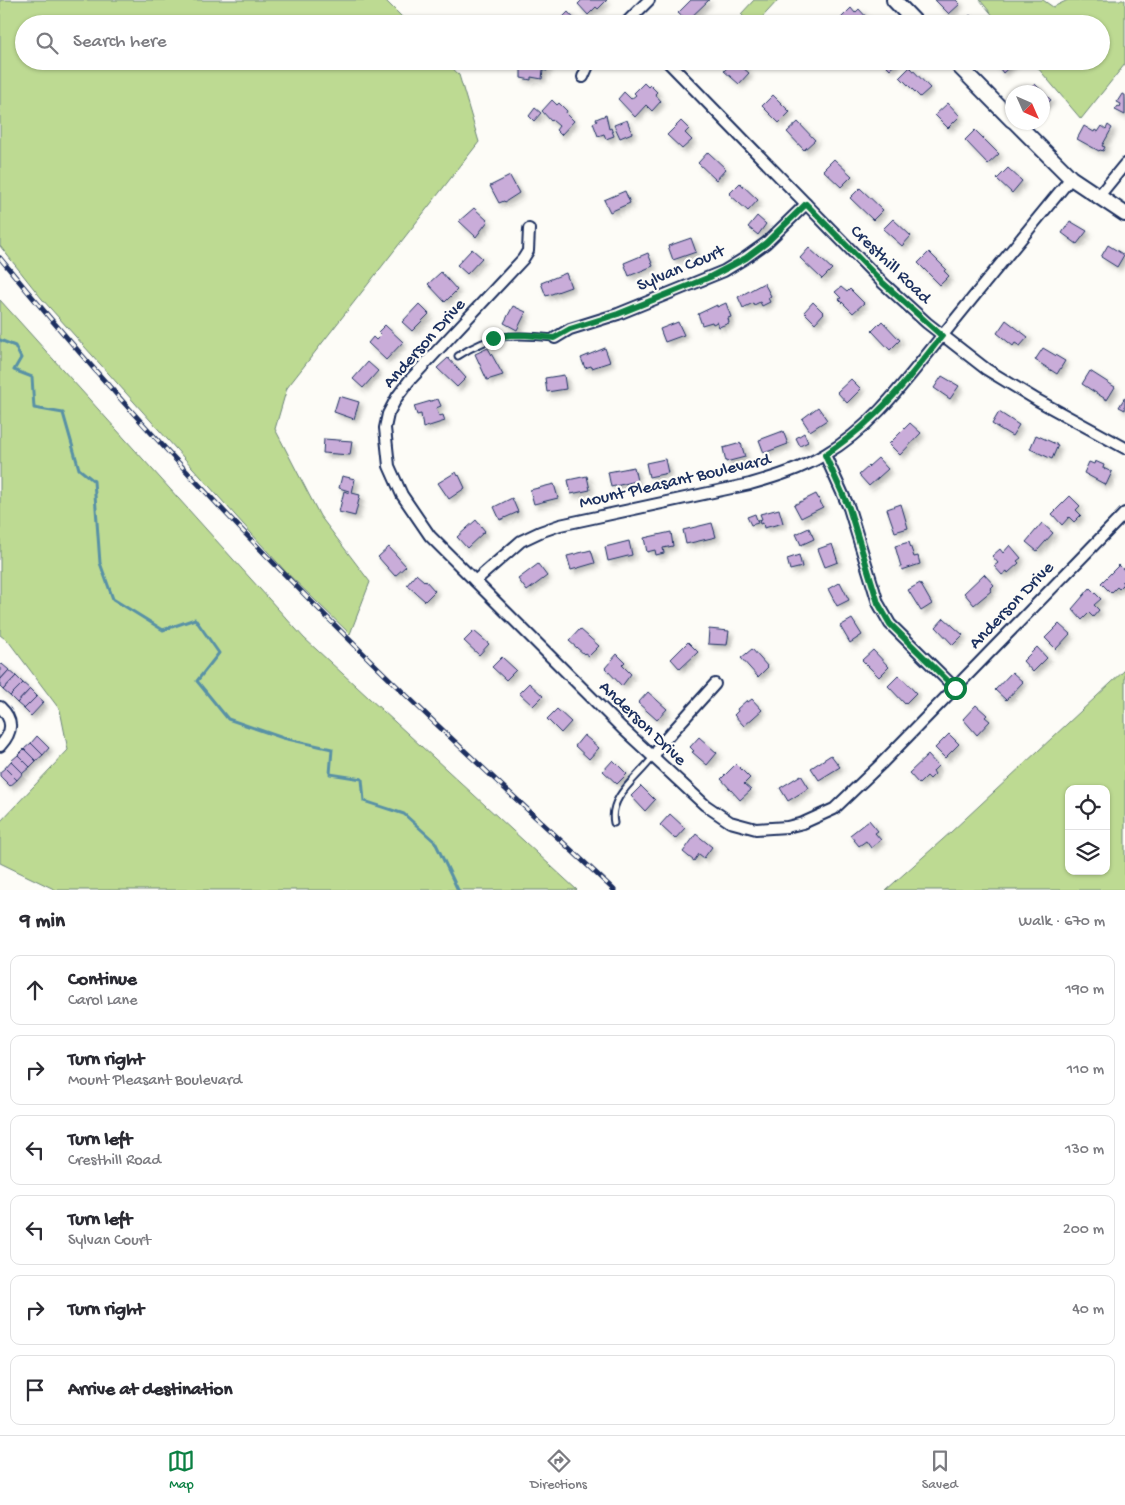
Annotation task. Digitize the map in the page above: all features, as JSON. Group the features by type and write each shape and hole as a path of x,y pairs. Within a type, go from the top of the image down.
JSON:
{"street":[{"path":"635,15 649,0"},
{"path":"894,0 908,15"},
{"path":"583,77 586,70"},
{"name":"Cresthill Road","path":"677,70 883,283 942,336 986,369 1030,396 1125,448"},
{"path":"963,70 1005,112"},
{"path":"1023,130 1070,178 1125,214"},
{"path":"1098,197 1125,164"},
{"name":"Mount Pleasant Boulevard","path":"475,580 521,540 540,532 560,525 750,484 780,475 825,455 849,438 875,415 903,384 1070,178"},
{"name":"Sylvan Court","path":"554,338 570,329 618,314 724,270 746,258 766,243 806,204"},
{"name":"Anderson Drive","path":"530,229 528,251 523,259 409,381 392,405 385,428 389,466 402,495 430,536 622,728 705,805 730,822 756,829 786,827 819,817 834,809 1125,513"},
{"path":"825,455 849,508 882,613 890,624 955,688"},
{"path":"653,757 663,742 715,684"},
{"path":"0,706 7,713 10,725 7,738 0,746"}],"lane":[{"path":"458,356 470,348 493,338 510,335 554,338"},
{"path":"614,823 613,812 618,796 653,757"}],"green space":[{"path":"0,0 385,0 400,15 15,15 15,70 454,70 459,75 479,142 287,388 275,429 320,516 370,582 350,634 285,571 42,299 0,246"},
{"path":"754,0 778,0 764,15 741,14"},
{"path":"980,0 1043,0 1053,7 1068,0 1125,0 1125,64 1081,119 1040,70 1110,70 1110,15 992,15"},
{"path":"0,300 304,638 577,890 56,890 0,863 0,822 68,750 60,710 9,642 0,635"},
{"path":"1125,670 1125,890 886,890 951,832"}],"building":[{"path":"582,0 607,0 588,15 578,4"},
{"path":"691,0 709,0 693,15 680,15 678,13"},
{"path":"935,0 956,0 960,4 949,14"},
{"path":"851,8 855,13 859,9 864,15 844,15"},
{"path":"521,70 543,70 542,79 531,77 531,80 521,78"},
{"path":"745,70 749,73 739,84 724,71"},
{"path":"907,70 913,70 930,88 920,97 900,77"},
{"path":"644,83 648,87 650,85 657,92 655,94 661,101 652,111 646,105 635,117 618,99 624,92 631,99"},
{"path":"1122,94 1125,95 1125,115 1115,110 1118,106 1120,107 1121,104 1117,102"},
{"path":"773,95 790,112 779,123 762,106"},
{"path":"552,100 557,105 559,103 574,121 561,135 556,130 559,126 551,121 542,111"},
{"path":"948,103 960,116 948,128 935,115"},
{"path":"535,108 541,113 534,121 529,116"},
{"path":"606,115 609,129 611,128 614,136 606,139 604,134 598,136 593,123 597,121 596,119"},
{"path":"627,120 632,133 620,138 614,125"},
{"path":"681,121 689,129 685,133 692,140 682,149 667,135"},
{"path":"798,122 815,140 804,150 787,132"},
{"path":"1108,125 1112,128 1102,146 1105,147 1103,151 1099,151 1077,139 1084,126 1094,132 1095,130 1098,132 1102,126 1106,129"},
{"path":"975,130 999,154 988,164 965,140"},
{"path":"708,152 726,169 716,180 698,163"},
{"path":"834,159 852,176 841,187 823,170"},
{"path":"1008,168 1022,181 1012,193 997,179"},
{"path":"510,176 519,193 505,202 499,203 490,186"},
{"path":"740,183 758,200 748,211 729,194"},
{"path":"860,188 883,210 873,220 850,198"},
{"path":"625,191 630,203 610,212 604,200"},
{"path":"474,208 488,221 476,237 459,221"},
{"path":"757,216 766,224 758,235 748,227"},
{"path":"893,219 911,236 902,246 883,229"},
{"path":"1070,221 1087,231 1077,244 1062,233"},
{"path":"691,238 696,252 673,260 668,246"},
{"path":"1108,245 1124,255 1117,267 1101,257"},
{"path":"809,248 832,269 822,279 800,258"},
{"path":"472,249 482,258 467,274 457,265"},
{"path":"929,252 946,269 944,271 949,276 940,285 918,263"},
{"path":"648,253 653,266 629,276 624,263"},
{"path":"441,272 457,290 445,302 428,284"},
{"path":"566,273 571,287 546,296 541,283"},
{"path":"764,283 771,296 768,298 770,302 762,306 760,302 754,305 753,303 743,308 738,297"},
{"path":"841,287 847,292 850,289 864,303 853,313 839,299 841,298 835,292"},
{"path":"813,302 824,313 815,323 804,312"},
{"path":"726,303 731,317 728,318 729,323 719,327 717,322 702,325 698,314"},
{"path":"419,304 429,314 412,331 402,322"},
{"path":"513,306 526,312 517,330 504,323"},
{"path":"1006,320 1028,337 1020,346 1015,343 1013,346 997,333"},
{"path":"882,321 900,340 890,350 872,331"},
{"path":"678,322 684,335 665,342 660,329"},
{"path":"385,325 403,342 386,360 368,343 373,337 376,340 381,335 378,332"},
{"path":"488,348 503,375 487,380 475,354"},
{"path":"605,348 610,362 592,368 591,366 585,368 581,358"},
{"path":"1043,348 1065,361 1057,374 1035,360"},
{"path":"448,358 466,378 457,387 437,368"},
{"path":"368,362 378,371 363,388 353,379"},
{"path":"1090,371 1115,387 1107,400 1082,384"},
{"path":"564,375 566,389 547,392 545,378"},
{"path":"942,376 959,386 950,399 934,388"},
{"path":"851,379 861,389 847,403 837,392"},
{"path":"339,396 359,402 354,419 334,412"},
{"path":"1125,397 1125,410 1119,407"},
{"path":"438,399 441,406 436,408 439,416 443,415 445,421 423,428 421,414 417,415 414,406"},
{"path":"818,407 827,420 810,431 802,419"},
{"path":"999,412 1019,425 1012,436 992,424"},
{"path":"910,423 921,433 900,455 889,444"},
{"path":"783,431 788,444 764,453 759,440"},
{"path":"804,433 808,442 800,446 796,438"},
{"path":"1036,435 1058,445 1052,459 1030,449"},
{"path":"324,439 352,441 350,455 323,453"},
{"path":"741,443 745,457 726,462 723,448"},
{"path":"878,458 888,469 869,486 859,475"},
{"path":"665,459 668,473 649,477 646,463"},
{"path":"1095,461 1104,465 1103,468 1112,472 1106,485 1084,473 1089,462 1094,464"},
{"path":"634,467 637,481 611,487 608,472"},
{"path":"456,472 465,488 449,499 438,483"},
{"path":"342,476 355,479 352,493 360,495 355,516 339,512 344,491 349,493 349,491 339,488"},
{"path":"587,476 590,490 571,494 568,480"},
{"path":"554,484 558,498 534,504 530,490"},
{"path":"816,494 823,507 801,518 794,505"},
{"path":"1070,496 1080,506 1076,510 1081,515 1074,522 1069,517 1062,525 1052,514"},
{"path":"512,498 518,512 500,520 494,507"},
{"path":"901,504 908,528 895,532 887,509"},
{"path":"779,509 783,523 764,528 763,523 760,524 759,520 762,519 760,514"},
{"path":"755,514 758,523 751,525 747,517"},
{"path":"476,520 485,531 467,548 457,537"},
{"path":"712,523 716,537 686,544 683,530"},
{"path":"1042,523 1053,533 1037,551 1026,542"},
{"path":"809,528 814,539 801,545 796,534"},
{"path":"671,532 673,546 663,548 664,553 656,555 655,550 647,552 644,538"},
{"path":"629,541 632,555 608,561 605,547"},
{"path":"909,542 914,557 918,556 920,564 902,570 895,546"},
{"path":"832,544 838,562 825,567 818,549"},
{"path":"1010,545 1021,558 1017,561 1019,563 1008,573 1007,571 1002,575 994,566 998,563 992,556 1000,549 1003,553"},
{"path":"389,547 406,566 395,576 378,557"},
{"path":"591,550 595,563 571,570 567,556"},
{"path":"799,555 802,567 790,570 787,559"},
{"path":"538,564 547,576 527,591 518,579"},
{"path":"1119,565 1125,571 1125,582 1122,582 1124,584 1119,589 1117,587 1111,593 1101,583"},
{"path":"416,574 425,580 435,591 425,601 407,585"},
{"path":"984,574 994,585 990,589 991,591 974,605 964,593"},
{"path":"840,582 849,600 837,606 828,589"},
{"path":"920,583 932,604 921,611 908,590"},
{"path":"1090,588 1101,599 1094,605 1099,610 1093,617 1089,613 1082,620 1072,609"},
{"path":"944,618 963,635 953,645 936,627"},
{"path":"852,619 862,635 850,643 840,626"},
{"path":"1059,624 1070,634 1056,649 1045,638"},
{"path":"580,629 599,646 589,656 569,641"},
{"path":"709,629 729,631 727,645 708,644"},
{"path":"474,631 489,644 479,655 464,641"},
{"path":"688,642 698,652 680,669 671,659"},
{"path":"1037,647 1047,658 1033,672 1023,661"},
{"path":"752,649 768,667 758,677 741,658"},
{"path":"873,650 889,667 879,677 862,660"},
{"path":"617,654 625,662 622,665 631,674 622,686 605,668"},
{"path":"502,657 516,670 506,680 492,667"},
{"path":"2,664 9,670 0,680 0,666"},
{"path":"9,670 16,676 3,690 0,687 0,680"},
{"path":"1012,672 1023,682 1006,700 995,690"},
{"path":"899,675 916,693 905,704 888,686"},
{"path":"16,676 23,683 10,696 3,690"},
{"path":"23,683 30,689 17,703 10,696"},
{"path":"529,683 543,696 533,706 519,693"},
{"path":"30,689 37,696 24,709 17,703"},
{"path":"648,692 667,709 657,720 638,703"},
{"path":"37,696 44,702 31,716 24,709"},
{"path":"752,699 762,710 744,726 734,715 738,711 737,709 747,700 748,702"},
{"path":"976,705 987,715 985,717 990,721 977,735 963,719"},
{"path":"557,709 571,722 561,733 547,719"},
{"path":"949,734 959,744 945,758 935,748"},
{"path":"584,735 599,748 589,759 575,746"},
{"path":"37,736 49,748 43,755 31,743"},
{"path":"699,737 717,753 707,765 692,752 694,751 690,747"},
{"path":"31,743 43,755 36,761 24,749"},
{"path":"24,749 36,761 30,767 18,755"},
{"path":"18,755 30,767 23,773 11,761"},
{"path":"831,755 840,767 819,780 811,768"},
{"path":"928,755 938,766 933,771 935,774 930,779 927,776 919,784 909,773"},
{"path":"613,760 627,774 617,784 603,771"},
{"path":"11,761 23,773 17,780 5,768"},
{"path":"736,764 750,778 744,784 751,790 740,800 721,779"},
{"path":"5,768 17,780 10,786 0,776 0,772"},
{"path":"801,775 809,788 788,801 780,788"},
{"path":"641,786 655,800 645,811 631,796"},
{"path":"670,814 685,828 675,839 660,825"},
{"path":"869,820 878,831 875,833 881,840 871,848 866,841 859,846 850,835"},
{"path":"696,834 712,847 704,858 699,854 694,861 683,852"}],"waterway":[{"path":"0,340 15,346 21,358 14,370 32,377 34,408 63,413 79,469 94,481 100,563 113,599 163,630 195,619 219,653 197,681 228,719 283,738 332,749 330,774 362,779 364,801 404,814 435,842 458,890"}],"railway":[{"path":"0,258 134,414 275,565 402,691 614,890"}],"route":[{"path":"493,338 526,335 554,338 570,329 618,314 710,277 746,258 766,243 806,204 883,283 942,336 903,384 869,421 825,455 849,508 882,613 890,624 955,688"}]}
